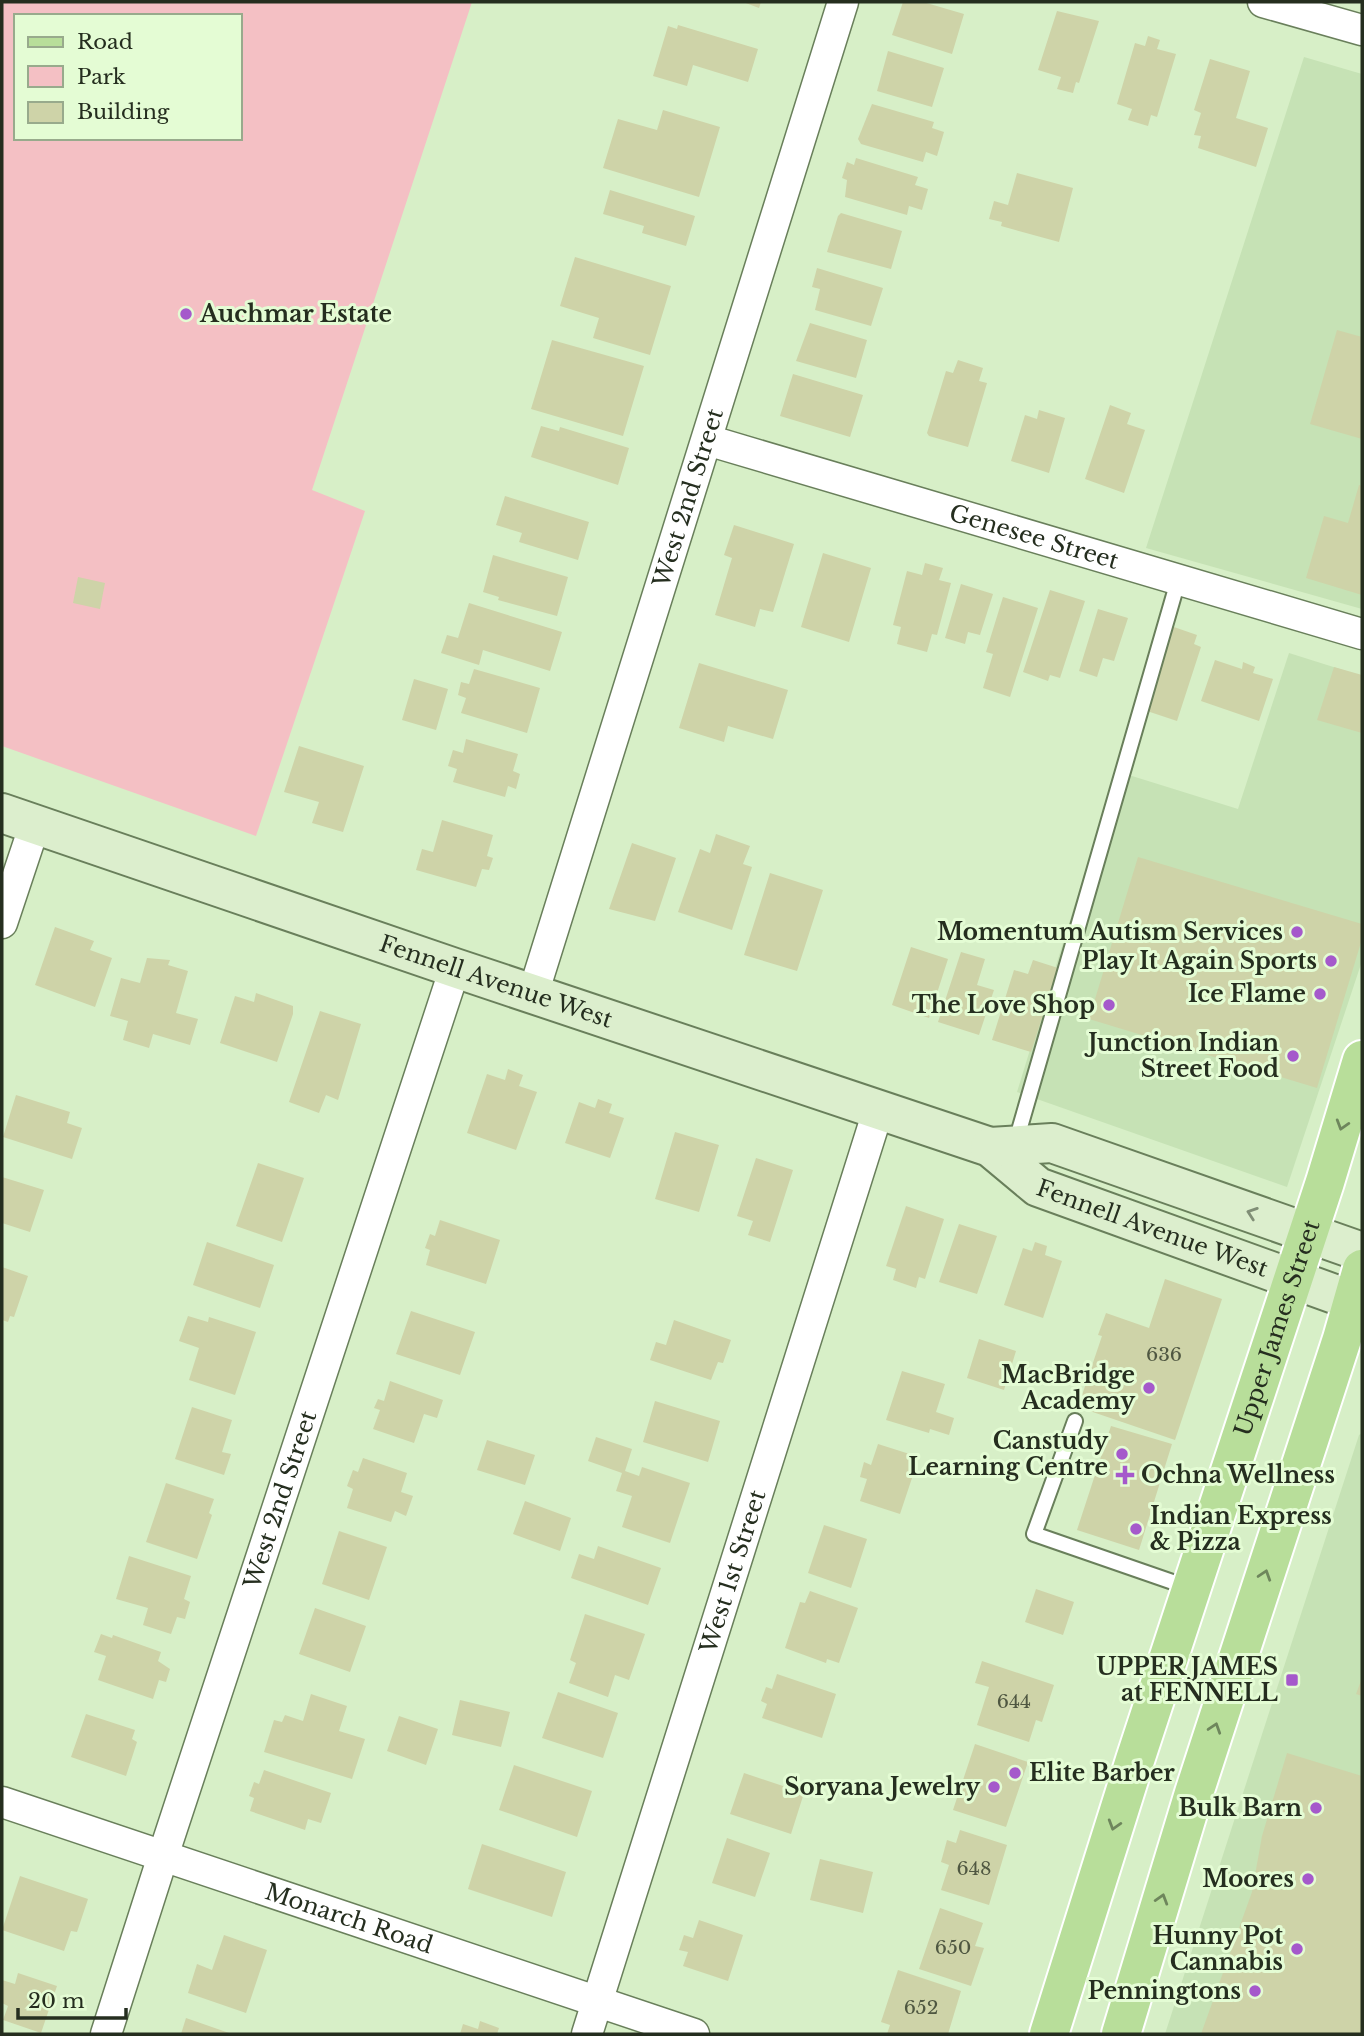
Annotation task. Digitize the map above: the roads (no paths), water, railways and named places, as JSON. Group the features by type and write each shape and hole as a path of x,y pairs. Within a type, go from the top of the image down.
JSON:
{"main road":[{"name":"Fennell Avenue West","path":"18,818 878,1111 1003,1146 1052,1143 1338,1272"},
{"name":"Upper James Street","path":"1121,2034 1194,1793 1338,1272 1362,1060"},
{"name":"Upper James Street","path":"1049,2034 1191,1589 1338,1272"}],"street":[{"name":"West 2nd Street","path":"533,994 843,2"},
{"path":"1263,2 1362,30"},
{"name":"Genesee Street","path":"707,440 1362,634"},
{"path":"2,923 18,818"},
{"name":"West 2nd Street","path":"106,2034 455,968"},
{"name":"West 1st Street","path":"587,2034 878,1111"},
{"name":"Monarch Road","path":"2,1802 694,2034"}],"lane":[{"path":"1003,1146 1178,581"},
{"path":"1076,1421 1034,1534 1191,1589"}],"place":[{"name":"Auchmar Estate","path":"186,314"},
{"name":"Momentum Autism Services","path":"1297,932"},
{"name":"Play It Again Sports","path":"1331,961"},
{"name":"Ice Flame","path":"1320,994"},
{"name":"The Love Shop","path":"1109,1005"},
{"name":"Junction Indian Street Food","path":"1293,1056"},
{"name":"MacBridge Academy","path":"1149,1388"},
{"name":"Canstudy Learning Centre","path":"1122,1454"},
{"name":"Ochna Wellness","path":"1125,1475"},
{"name":"Indian Express & Pizza","path":"1136,1529"},
{"name":"UPPER JAMES at FENNELL","path":"1292,1680"},
{"name":"Elite Barber","path":"1015,1773"},
{"name":"Soryana Jewelry","path":"994,1787"},
{"name":"Bulk Barn","path":"1316,1808"},
{"name":"Moores","path":"1308,1879"},
{"name":"Hunny Pot Cannabis","path":"1297,1949"},
{"name":"Penningtons","path":"1255,1991"}]}
